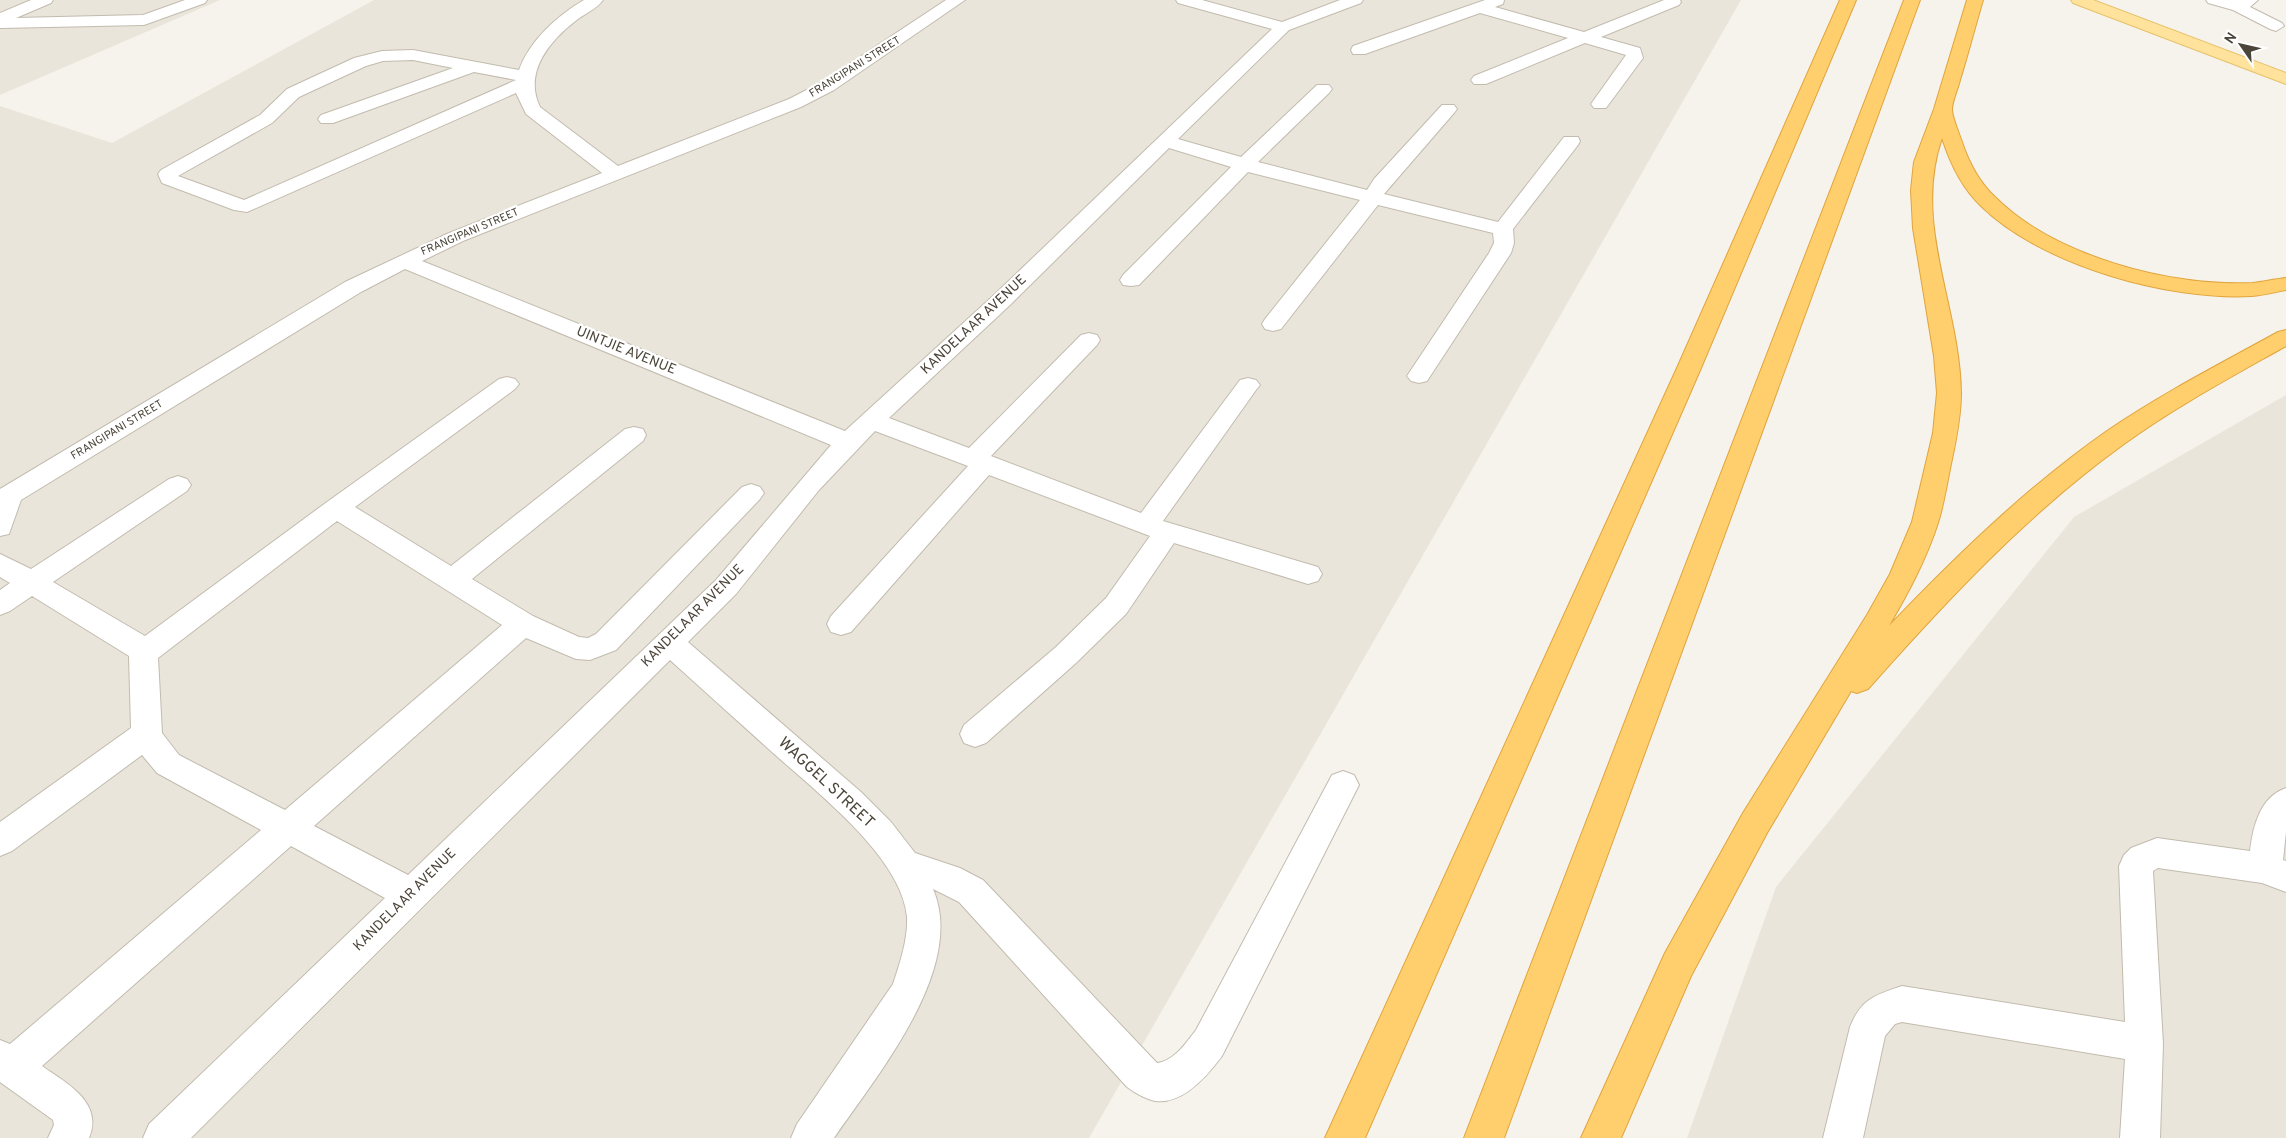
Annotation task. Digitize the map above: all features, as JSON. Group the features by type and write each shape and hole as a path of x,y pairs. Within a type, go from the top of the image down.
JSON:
{"highway":[{"path":"1345,1138 1689,368 1848,0"},
{"path":"1484,1138 1912,0"},
{"path":"1601,1138 1678,965 1755,823 1877,623 1904,574 1925,522 1938,472 1945,433 1949,393 1946,356 1923,228 1921,190 1924,162 1943,109 1975,0"},
{"path":"1943,109 1956,156 1972,183 1990,204 2005,217 2055,246 2098,264 2175,284 2229,288 2256,288 2286,284"},
{"path":"1815,727 1931,599 2024,512 2069,474 2114,438 2158,409 2286,337"}],"main road":[{"path":"2079,0 2286,79"}],"street":[{"path":"0,19 45,0"},
{"path":"0,23 144,20 199,0"},
{"path":"595,0 566,18 544,42 524,80 524,95 532,110 616,174"},
{"name":"FRANGIPANI STREET","path":"4,498 353,287 404,260 456,237 771,113 812,95 958,0"},
{"path":"1184,0 1283,27 1355,0"},
{"path":"1358,50 1501,0"},
{"path":"2214,0 2244,3 2253,16 2276,26"},
{"path":"1480,80 1673,2"},
{"path":"1481,8 1582,38 1624,48 1636,54 1600,104"},
{"name":"KANDELAAR AVENUE","path":"163,1138 726,587 810,484 848,442 1002,300 1167,142 1283,27"},
{"path":"413,55 473,66 524,80 247,206 240,206 169,179 168,174 174,169 266,119 293,93 360,62 382,56 413,55"},
{"path":"327,119 473,66"},
{"path":"1131,280 1245,164 1323,89"},
{"path":"1273,324 1323,264 1381,183 1448,109"},
{"path":"1419,376 1500,253 1504,243 1503,229 1570,141"},
{"path":"1167,142 1372,197 1503,229"},
{"name":"UINTJIE AVENUE","path":"404,260 848,442"},
{"path":"841,624 979,461 1089,340"},
{"path":"144,653 336,508 508,384"},
{"path":"975,734 1066,655 1116,606 1156,528 1248,385"},
{"path":"871,420 1156,528 1308,574"},
{"path":"452,580 634,435"},
{"path":"0,604 178,485"},
{"path":"336,508 523,624 576,648 590,648 606,642 751,493"},
{"path":"0,527 4,498"},
{"path":"0,564 135,644 144,653 148,734 155,749 168,764 411,894"},
{"path":"68,1138 74,1128 70,1109 6,1063 287,828 523,624"},
{"name":"WAGGEL STREET","path":"668,642 850,802 879,832 904,864 917,892 924,917 920,958 908,993 865,1060 811,1138"},
{"path":"0,841 148,734"},
{"path":"904,864 948,879 971,890 1140,1074 1156,1082 1171,1080 1190,1067 1209,1043 1343,785"},
{"path":"2140,1138 2144,1044 2136,866 2143,859 2157,853 2276,872 2272,822 2286,802"},
{"path":"1843,1138 1868,1027 1883,1010 1892,1007 1902,1004 2144,1044"}],"shaded area":[{"path":"0,0 220,0 0,95"},
{"path":"374,0 1741,0 1089,1138 0,1138 0,106 112,143"},
{"path":"2286,395 2286,1138 1687,1138 1776,887 2074,517"}]}
